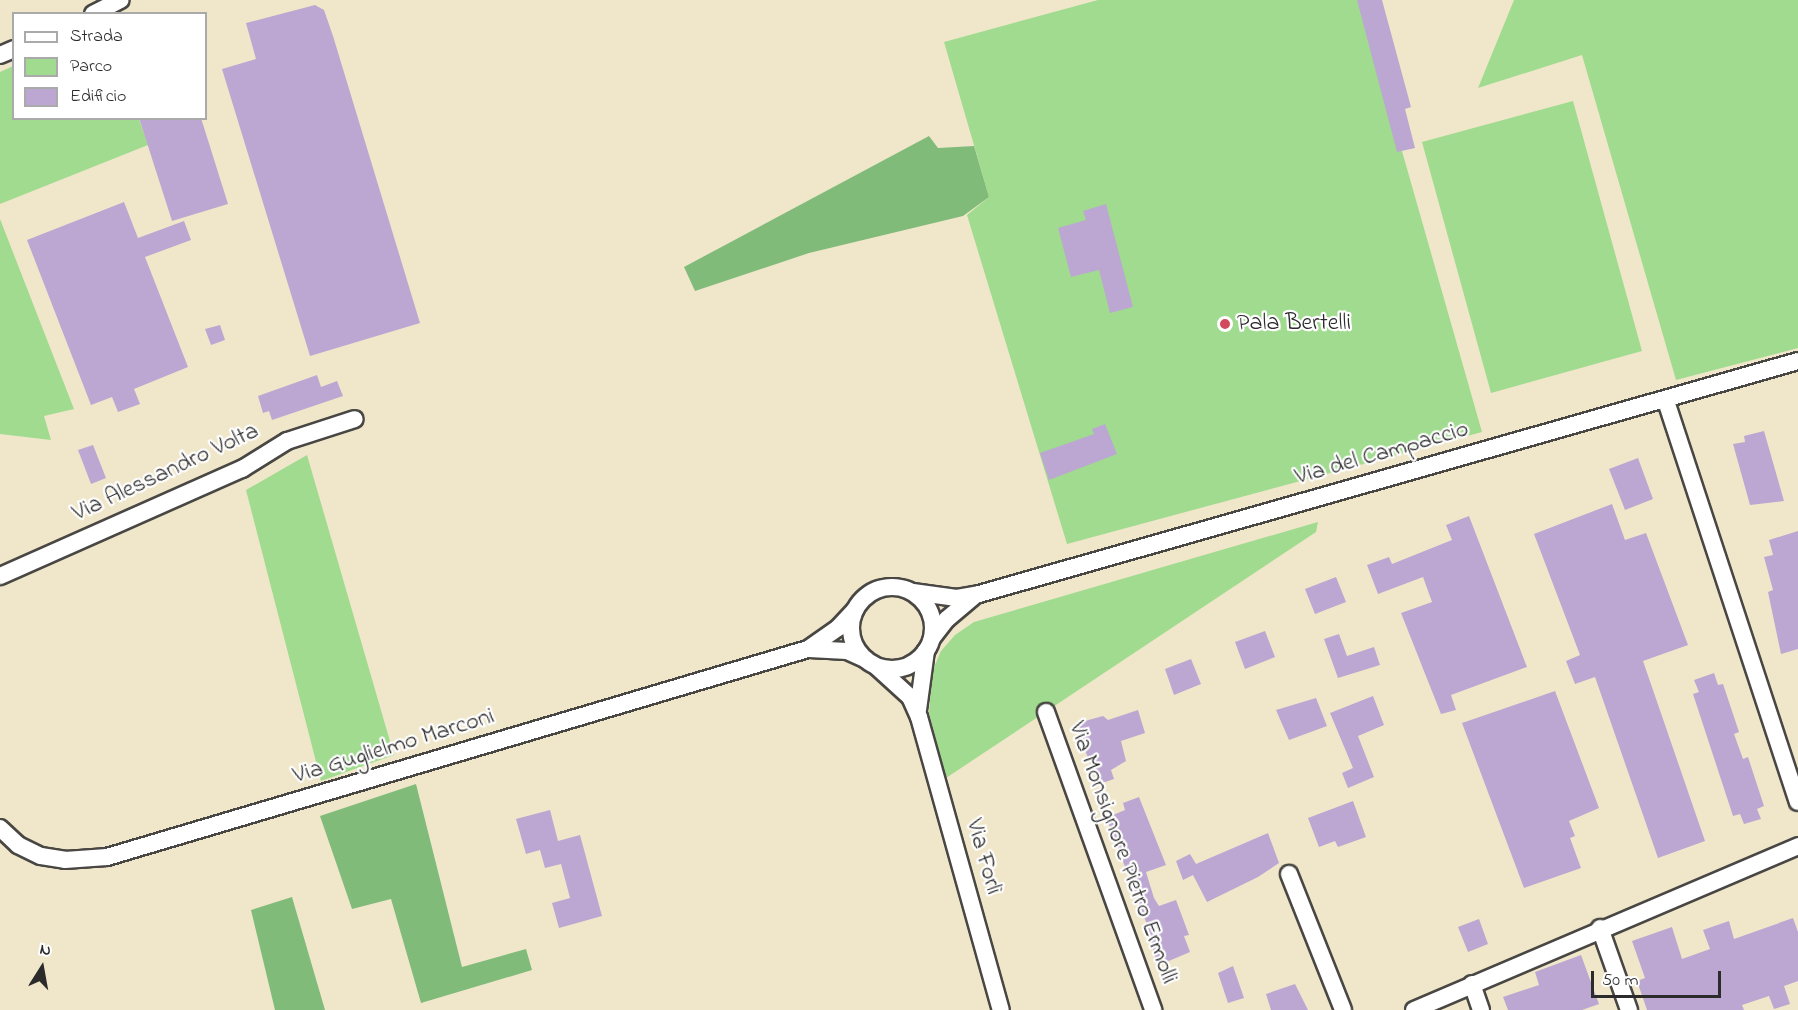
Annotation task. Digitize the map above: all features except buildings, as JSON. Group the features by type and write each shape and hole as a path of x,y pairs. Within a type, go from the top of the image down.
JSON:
{"street":[{"path":"97,12 121,0"},
{"name":"Via del Campaccio","path":"912,592 957,598 979,594 1665,401 1798,361"},
{"path":"1665,401 1798,802"},
{"name":"Via Alessandro Volta","path":"0,576 242,469 287,441 354,419"},
{"path":"900,588 912,592 930,612 929,645 905,667 871,663 852,636 855,610 863,599 880,589 900,588"},
{"name":"Via del Campaccio","path":"929,645 961,604 979,594"},
{"name":"Via Guglielmo Marconi","path":"0,828 18,845 41,856 65,860 107,857 808,649 838,628 855,610"},
{"name":"Via Forlì","path":"919,717 918,695 929,645"},
{"name":"Via Guglielmo Marconi","path":"808,649 848,651 871,663"},
{"name":"Via Forlì","path":"871,663 910,697 919,717 1001,1010"},
{"name":"Via Monsignore Pietro Ermolli","path":"1046,712 1153,1010"},
{"path":"1414,1010 1600,928 1798,846"},
{"path":"1289,874 1343,1010"},
{"path":"1600,928 1629,1010"},
{"path":"1472,984 1481,1010"}],"green space":[{"name":"Pala Bertelli","path":"1098,0 1359,0 1482,432 1067,544 967,215 989,197 944,42"},
{"path":"1514,0 1798,0 1798,348 1676,380 1582,55 1478,88"},
{"path":"12,66 12,120 139,120 148,145 0,204 0,72"},
{"path":"1573,101 1642,351 1491,393 1422,142"},
{"path":"929,136 938,148 974,146 989,197 963,216 809,253 695,291 684,267"},
{"path":"0,219 74,409 44,416 51,440 0,434"},
{"path":"307,455 394,755 321,781 246,490"},
{"path":"1318,522 1316,532 946,778 929,713 932,672 941,651 955,635 974,622"},
{"path":"416,784 462,967 526,949 532,970 421,1003 391,899 352,909 320,816"},
{"path":"292,897 325,1010 275,1010 251,910"}],"place":[{"name":"Pala Bertelli","path":"1225,324"}]}
